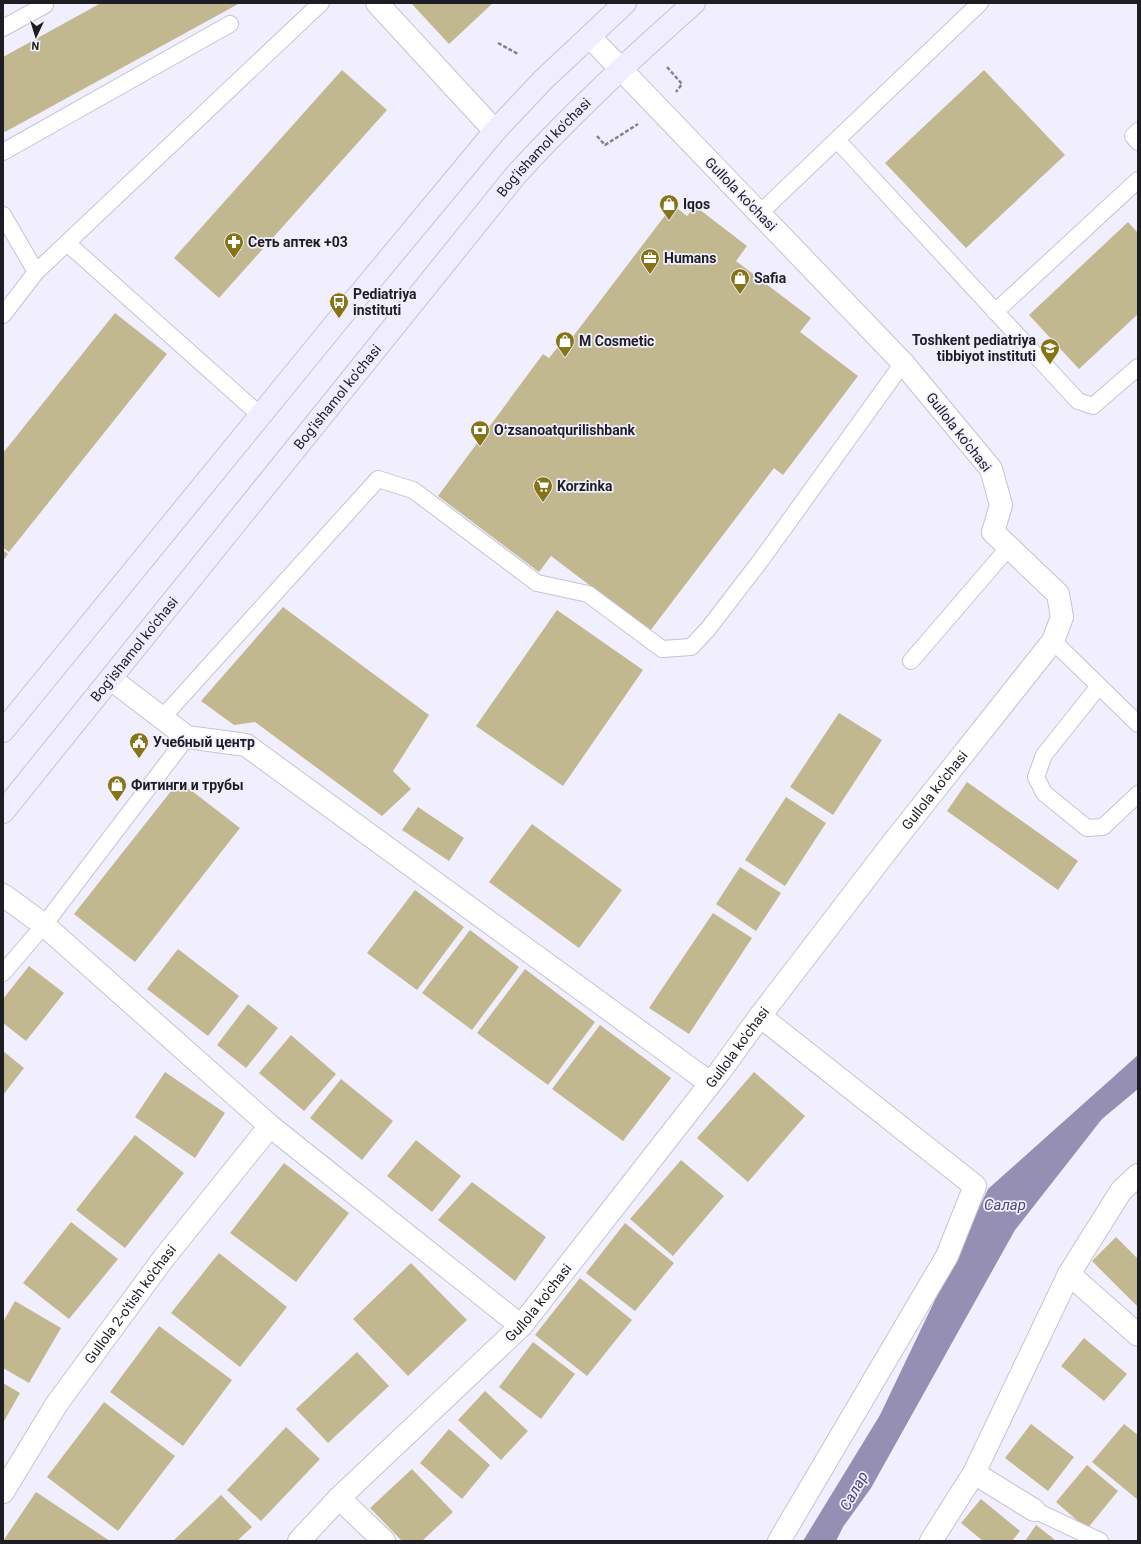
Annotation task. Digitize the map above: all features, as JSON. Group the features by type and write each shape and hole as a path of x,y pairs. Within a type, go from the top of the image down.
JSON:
{"main road":[{"path":"3,731 339,319 495,131 543,80 625,3"},
{"name":"Bog'ishamol ko'chasi","path":"3,812 288,456 515,176 552,135 620,68 694,3"}],"street":[{"path":"377,3 495,131"},
{"name":"Gullola ko'chasi","path":"299,1541 339,1498 521,1326 710,1083 895,840 1053,641 1062,617 1058,594 993,532 1001,505 991,469 903,363 590,37"},
{"path":"111,679 187,737 246,745 710,1083"},
{"path":"3,895 44,925 270,1126 521,1326"},
{"path":"760,1016 975,1186 947,1256 779,1541"},
{"name":"Gullola 2-o'tish ko'chasi","path":"3,1492 56,1405 163,1259 270,1126"},
{"path":"931,1541 974,1473 1069,1274 1121,1191 1138,1175"},
{"path":"1069,1274 1138,1335"},
{"path":"974,1473 1034,1510"},
{"path":"339,1498 384,1541"}],"lane":[{"path":"3,315 36,272 321,3"},
{"path":"760,213 980,3"},
{"path":"3,28 45,4"},
{"path":"3,152 230,24"},
{"path":"1138,131 1133,136 1138,142"},
{"path":"837,140 1078,401 1093,406 1138,367"},
{"path":"995,312 1138,180"},
{"path":"3,215 36,272"},
{"path":"66,243 261,416"},
{"path":"162,718 378,479 413,490 537,583 588,594 662,649 691,647 708,630 761,560 903,363"},
{"path":"910,661 1009,547"},
{"path":"1053,641 1138,724"},
{"path":"1099,686 1044,755 1036,777 1044,793 1087,828 1103,827 1138,794"},
{"path":"3,973 44,925 187,737"},
{"path":"1034,1510 1100,1541"}],"path":[{"path":"498,43 518,54"},
{"path":"667,67 682,84"},
{"path":"596,136 606,145"}],"water":[{"name":"Салар","path":"1138,1055 1138,1089 1102,1119 1015,1230 871,1488 843,1527 836,1541 803,1541 880,1415 988,1189"}],"building":[{"path":"101,3 240,3 5,132 3,129 3,57"},
{"path":"411,3 493,3 449,44"},
{"path":"342,70 387,110 219,298 174,258"},
{"path":"984,70 1065,155 966,248 885,163"},
{"path":"673,205 687,216 695,206 747,246 736,261 811,318 800,332 858,376 783,475 774,468 650,631 551,556 539,572 438,496 543,354 549,358 561,343 565,347"},
{"path":"1128,222 1138,233 1138,314 1079,369 1029,315"},
{"path":"115,313 167,354 9,552 3,548 3,453"},
{"path":"3,550 8,554 3,561"},
{"path":"283,607 429,715 393,771 411,789 382,816 255,722 234,725 201,701"},
{"path":"557,610 643,670 563,786 476,726"},
{"path":"839,713 882,740 833,815 790,787"},
{"path":"179,781 240,828 135,962 74,914"},
{"path":"967,782 1078,861 1058,890 947,811"},
{"path":"786,797 826,823 785,886 745,860"},
{"path":"418,807 464,838 449,861 402,830"},
{"path":"532,824 622,890 579,948 489,882"},
{"path":"740,867 781,893 756,931 716,904"},
{"path":"415,890 464,927 417,990 367,953"},
{"path":"713,913 752,938 689,1034 649,1008"},
{"path":"470,930 519,967 472,1030 422,993"},
{"path":"178,949 239,996 208,1036 147,989"},
{"path":"29,966 64,993 26,1041 3,1023 3,999"},
{"path":"525,969 595,1022 548,1085 477,1033"},
{"path":"248,1004 278,1028 246,1068 217,1045"},
{"path":"600,1025 671,1078 623,1141 552,1089"},
{"path":"291,1035 336,1074 304,1111 259,1073"},
{"path":"3,1051 24,1068 3,1095"},
{"path":"165,1072 225,1113 195,1158 135,1117"},
{"path":"754,1072 805,1116 748,1182 697,1138"},
{"path":"341,1079 393,1121 362,1160 310,1118"},
{"path":"135,1135 184,1173 125,1248 76,1210"},
{"path":"416,1140 461,1176 432,1212 387,1176"},
{"path":"681,1160 724,1196 673,1256 630,1219"},
{"path":"284,1163 349,1213 296,1282 230,1233"},
{"path":"472,1182 546,1237 515,1281 438,1220"},
{"path":"71,1222 118,1259 69,1319 23,1283"},
{"path":"625,1223 674,1263 635,1311 586,1273"},
{"path":"1116,1237 1138,1259 1138,1307 1092,1261"},
{"path":"219,1253 287,1307 240,1367 171,1313"},
{"path":"411,1263 467,1320 408,1376 353,1319"},
{"path":"580,1278 632,1320 587,1376 535,1335"},
{"path":"15,1301 61,1328 29,1383 3,1368 3,1322"},
{"path":"159,1326 232,1380 183,1446 110,1392"},
{"path":"1084,1338 1127,1374 1104,1401 1061,1366"},
{"path":"533,1342 575,1374 541,1419 499,1387"},
{"path":"357,1352 389,1386 328,1443 296,1409"},
{"path":"3,1383 20,1393 3,1423"},
{"path":"485,1391 528,1431 501,1460 458,1420"},
{"path":"104,1402 175,1456 118,1531 47,1477"},
{"path":"1031,1424 1074,1457 1048,1491 1005,1458"},
{"path":"1124,1424 1138,1435 1138,1500 1092,1462"},
{"path":"286,1427 320,1459 261,1521 227,1490"},
{"path":"449,1429 490,1465 462,1499 420,1463"},
{"path":"1087,1465 1118,1491 1087,1529 1056,1502"},
{"path":"412,1469 453,1512 422,1541 402,1541 370,1508"},
{"path":"36,1492 110,1541 3,1541"},
{"path":"221,1495 252,1527 237,1541 173,1541"},
{"path":"981,1499 1020,1531 1012,1541 983,1541 961,1523"},
{"path":"1036,1525 1054,1539 1053,1541 1025,1541"}],"place":[{"name":"Iqos","path":"669,221"},
{"name":"Сеть аптек +03","path":"234,259"},
{"name":"Humans","path":"650,275"},
{"name":"Safia","path":"740,295"},
{"name":"Pediatriya instituti","path":"339,319"},
{"name":"M Cosmetic","path":"565,358"},
{"name":"Toshkent pediatriya tibbiyot instituti","path":"1050,365"},
{"name":"Oʻzsanoatqurilishbank","path":"480,447"},
{"name":"Korzinka","path":"543,503"},
{"name":"Учебный центр","path":"139,759"},
{"name":"Фитинги и трубы","path":"117,802"}]}
